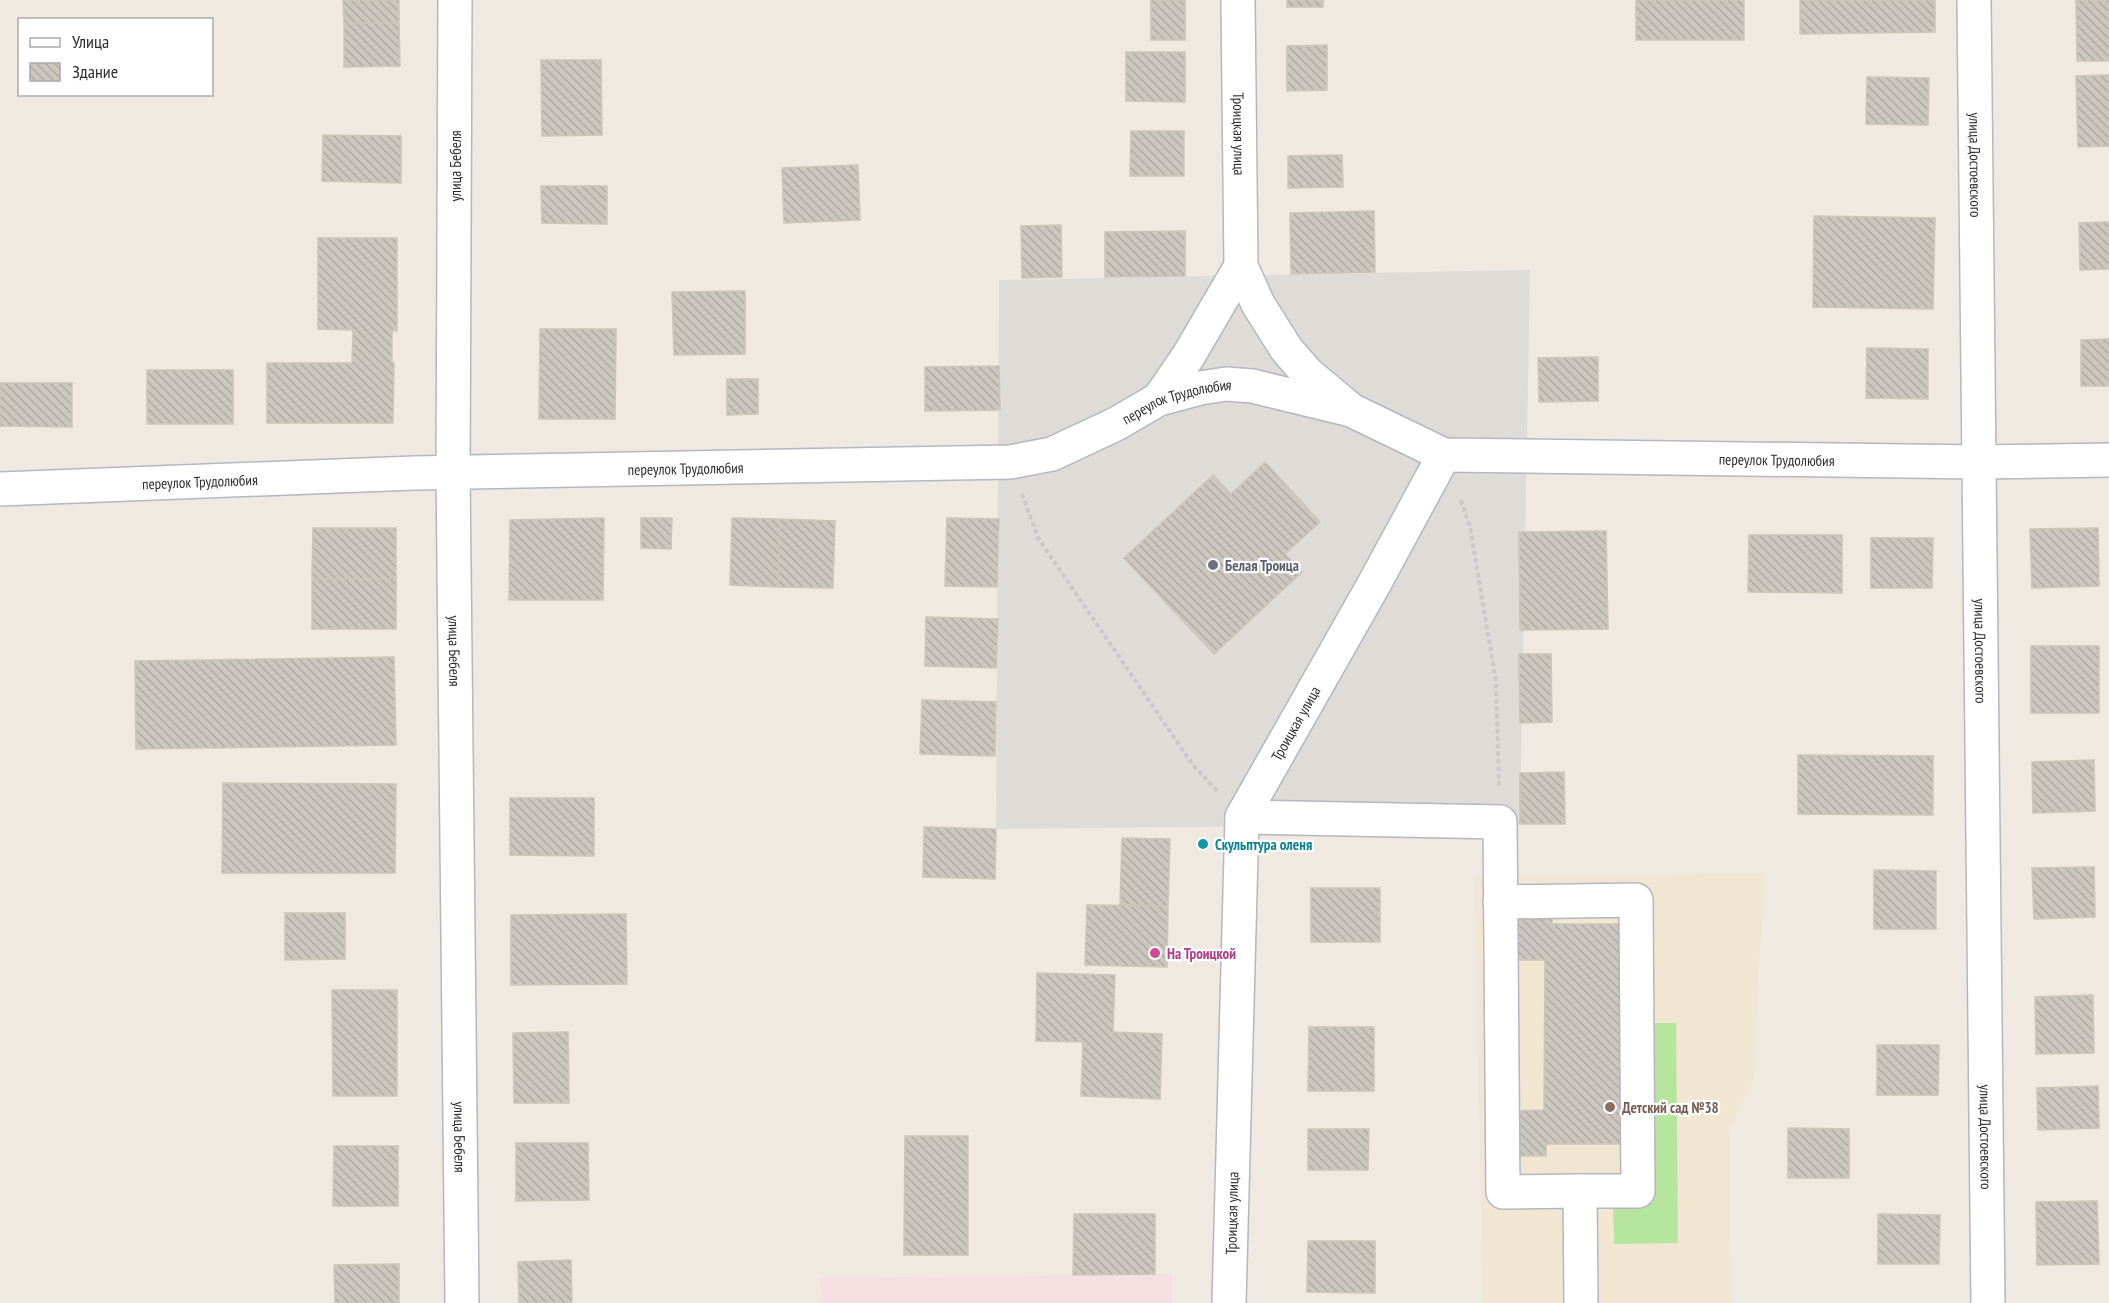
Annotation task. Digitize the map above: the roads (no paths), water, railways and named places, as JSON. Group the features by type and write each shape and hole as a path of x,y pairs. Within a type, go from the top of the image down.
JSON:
{"street":[{"name":"улица Бебеля","path":"455,0 453,473 462,1303"},
{"name":"Троицкая улица","path":"1229,1303 1242,817 1373,586 1444,454 1351,410 1308,374 1287,350 1258,304 1241,267 1238,0"},
{"name":"улица Достоевского","path":"1974,0 1988,1303"},
{"path":"1159,399 1195,347 1241,267"},
{"name":"переулок Трудолюбия","path":"0,489 453,473 1010,462 1052,454 1116,424 1159,399 1226,384 1252,386 1351,410"},
{"name":"переулок Трудолюбия","path":"1444,454 1979,462 2109,460"},
{"path":"1242,817 1500,822 1500,902 1503,1192 1638,1191 1636,900 1500,902"},
{"path":"1580,1191 1581,1303"}],"place":[{"name":"Белая Троица","path":"1213,565"},
{"name":"Скульптура оленя","path":"1203,844"},
{"name":"На Троицкой","path":"1155,953"},
{"name":"Детский сад №38","path":"1610,1107"}]}
